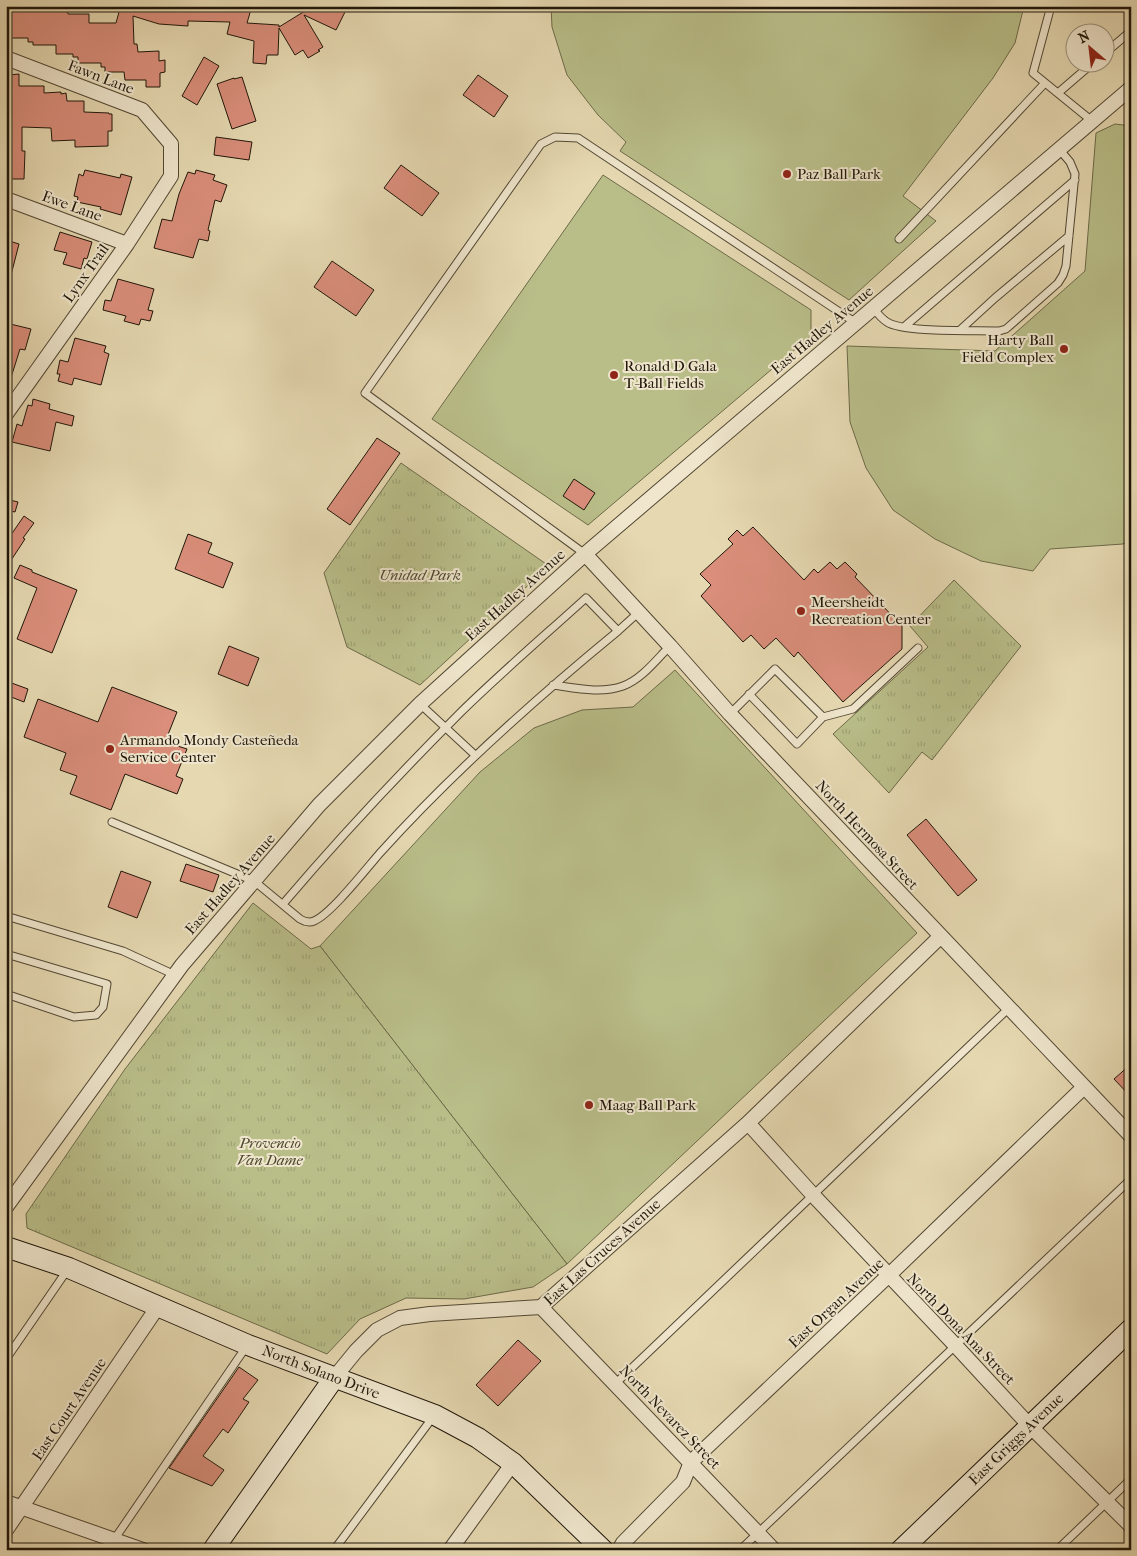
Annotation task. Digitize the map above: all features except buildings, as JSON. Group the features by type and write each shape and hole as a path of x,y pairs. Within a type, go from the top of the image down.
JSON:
{"main road":[{"name":"North Solano Drive","path":"6,1248 69,1268 159,1305 248,1345 435,1415 478,1438 513,1463 603,1550"},
{"name":"East Griggs Avenue","path":"901,1550 1131,1329"},
{"name":"East Las Cruces Avenue","path":"214,1550 334,1378"}],"street":[{"name":"Fawn Lane","path":"6,58 142,110 171,144"},
{"name":"East Hadley Avenue","path":"6,1207 174,975 319,805 420,704 584,554 1131,88"},
{"name":"Lynx Trail","path":"6,414 127,244 171,176 171,144"},
{"name":"Ewe Lane","path":"6,199 127,244"},
{"name":"North Hermosa Street","path":"584,554 639,612 730,714 1131,1136"},
{"name":"East Las Cruces Avenue","path":"334,1378 356,1351 377,1330 400,1318 430,1314 541,1308 748,1123 941,936"},
{"name":"East Organ Avenue","path":"619,1550 623,1543 683,1482 691,1462 888,1276 1084,1086"},
{"name":"North Dona Ana Street","path":"748,1123 812,1195 1029,1425 1131,1526"},
{"name":"East Court Avenue","path":"6,1530 159,1305"},
{"name":"North Nevarez Street","path":"541,1308 774,1550"},
{"path":"450,1550 513,1463"},
{"path":"6,1502 110,1545 143,1550"}],"lane":[{"path":"1051,6 1033,73 1092,121"},
{"path":"1114,45 1131,31"},
{"path":"1058,93 1082,72"},
{"path":"899,239 1045,83"},
{"path":"584,554 366,393 541,144 555,137 578,138 856,323"},
{"path":"873,308 887,322 904,327 999,331 1006,329 1058,283 1063,276 1066,266 1075,174 1059,149"},
{"path":"904,327 1075,180"},
{"path":"960,330 1069,236"},
{"path":"283,904 318,862 446,728 586,598 618,631"},
{"path":"112,822 254,881 300,920 306,922 313,921 322,916 434,795 475,755 639,612"},
{"path":"553,685 588,689 608,689 622,686 636,679 670,646"},
{"path":"749,694 797,744 823,717 852,709 918,648"},
{"path":"730,714 775,669 823,717"},
{"path":"420,704 475,755"},
{"path":"6,915 123,950 174,975"},
{"path":"6,954 107,984 103,1006 96,1016 74,1017 6,994"},
{"path":"615,1384 1009,1008"},
{"path":"740,1550 1131,1179"},
{"path":"6,1359 69,1268"},
{"path":"110,1545 248,1345"},
{"path":"334,1550 435,1415"},
{"path":"1057,1550 1131,1480"}],"green space":[{"name":"Paz Ball Park","path":"551,6 1024,6 1015,43 993,78 903,196 936,221 849,300 620,151 626,142 598,115 567,75 552,27"},
{"name":"Harty Ball Field Complex","path":"1115,124 1131,126 1131,541 1123,544 1050,549 1033,571 981,561 935,539 893,510 866,468 850,422 847,346 995,351 1085,271 1096,133"},
{"name":"Ronald D Gala T-Ball Fields","path":"603,175 811,310 811,336 588,525 432,419"},
{"name":"Unidad Park","path":"401,463 549,566 420,685 347,647 324,573"},
{"path":"954,580 1021,646 932,760 922,752 889,793 833,734 928,647 910,626"},
{"name":"Maag Ball Park","path":"675,670 917,933 567,1264 320,946 480,772 534,728 582,710 633,707"},
{"name":"Provencio Van Dame","path":"253,903 311,949 320,946 567,1264 533,1287 464,1299 406,1298 360,1319 327,1354 27,1228 26,1214 125,1069"}],"place":[{"name":"Paz Ball Park","path":"787,174"},
{"name":"Harty Ball Field Complex","path":"1064,349"},
{"name":"Ronald D Gala T-Ball Fields","path":"614,375"},
{"name":"Meersheidt Recreation Center","path":"801,611"},
{"name":"Armando Mondy Casteñeda Service Center","path":"110,749"},
{"name":"Maag Ball Park","path":"589,1105"}]}
